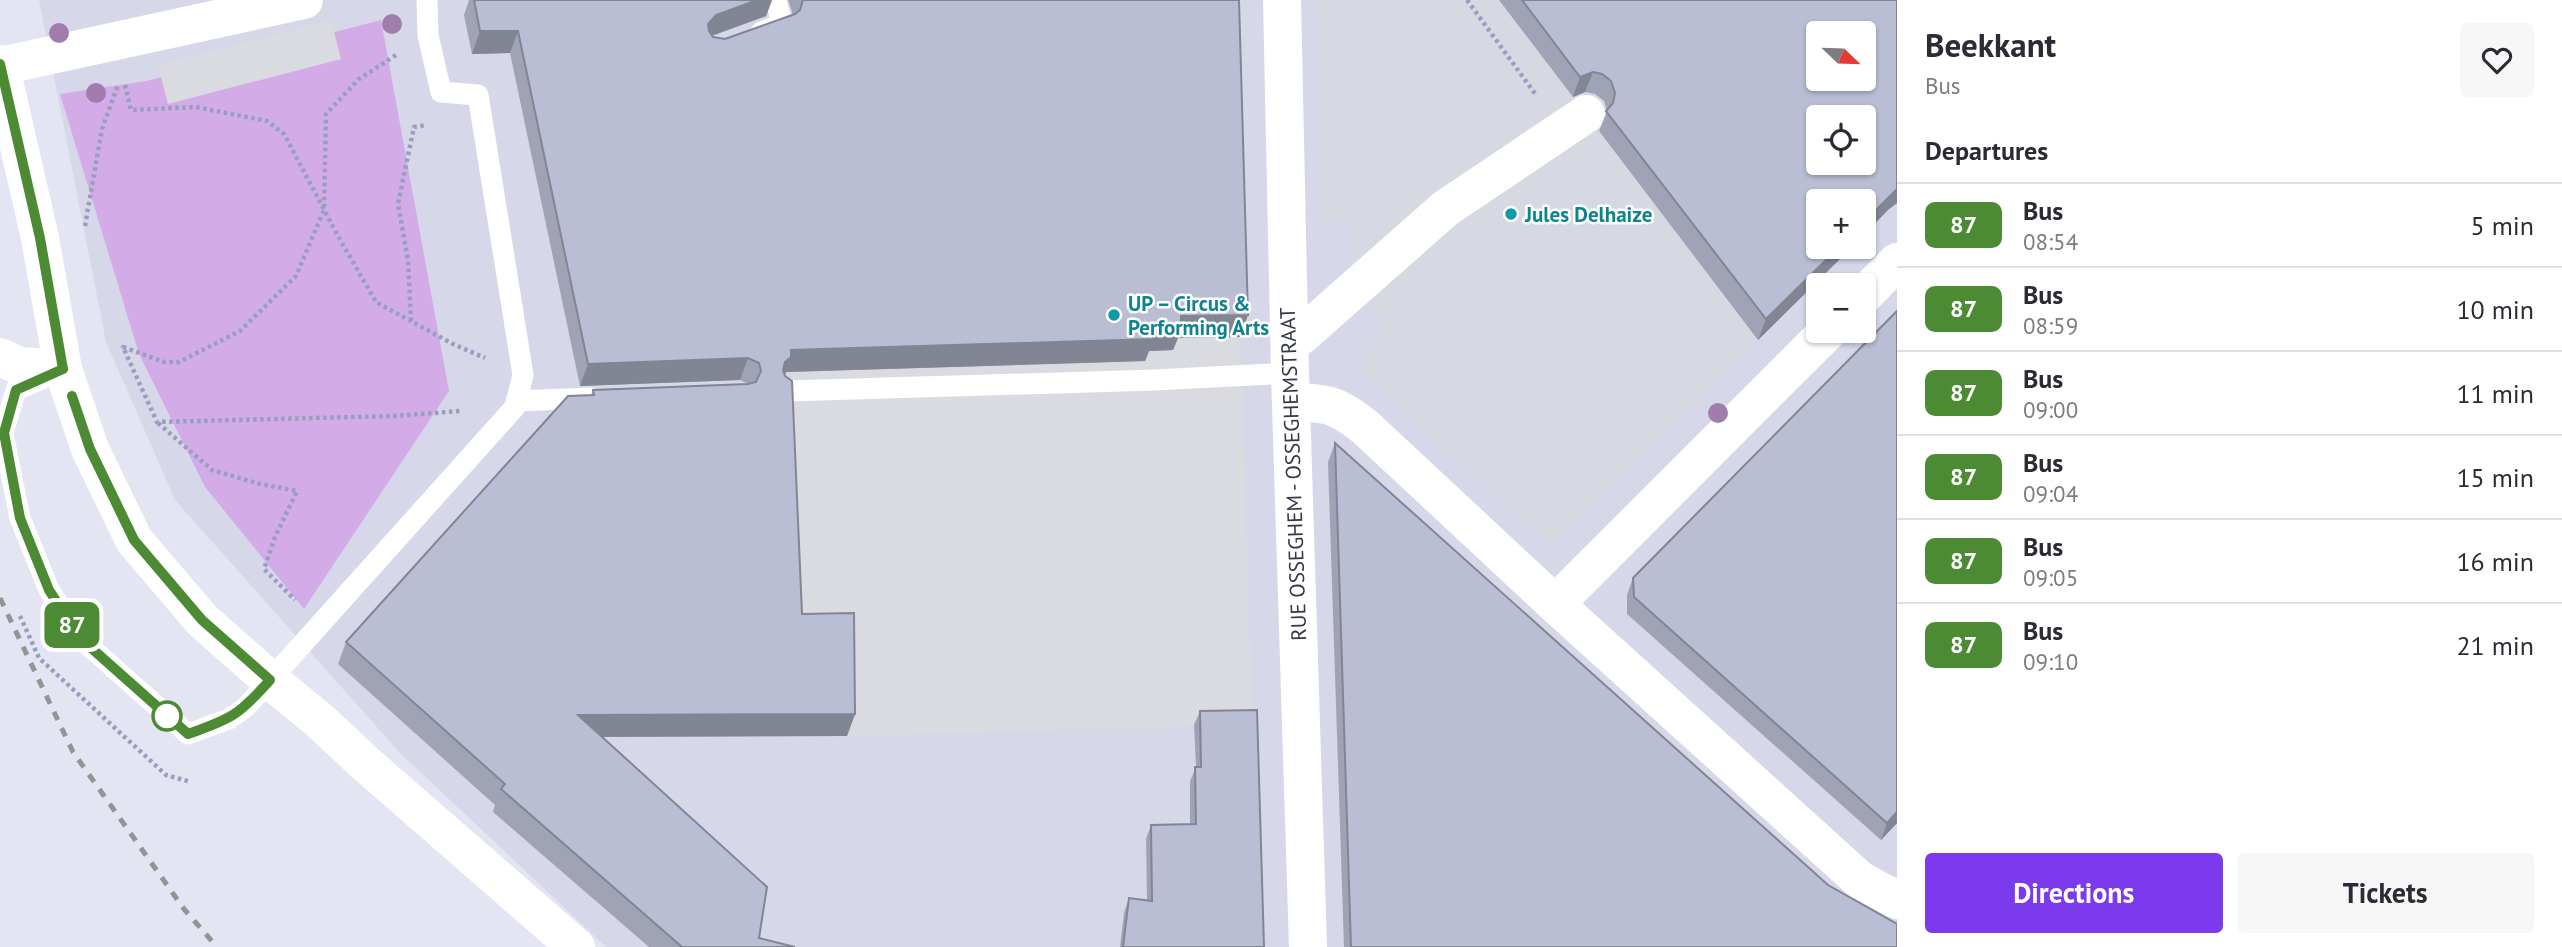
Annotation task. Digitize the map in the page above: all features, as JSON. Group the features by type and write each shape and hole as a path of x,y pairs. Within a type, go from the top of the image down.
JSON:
{"street":[{"path":"304,0 0,65 40,238 63,369 90,449 134,540 202,620 576,947"},
{"name":"RUE OSSEGHEM - OSSEGHEMSTRAAT","path":"1282,0 1290,372 1308,947"},
{"path":"1586,114 1446,208 1364,278 1302,335 1290,372 1324,403 1345,411 1365,427 1555,604 1860,880 1897,900"},
{"path":"1876,283 1897,262"},
{"path":"1555,604 1816,343"},
{"path":"0,357 20,366 63,369"}],"lane":[{"path":"63,369 16,390 4,433 20,518 49,590 80,638 188,734 229,719 246,707 516,404 523,375 478,95 441,92 428,35 427,0"},
{"path":"747,37 782,24 776,0"},
{"path":"788,391 1141,381 1290,372"},
{"path":"516,404 610,397"}],"path":[{"path":"1466,0 1542,105"},
{"path":"301,644 307,612 264,569 275,537 297,491 212,470 157,422 123,347 164,362 179,362 240,331 296,276 324,210 326,114 359,79 428,35"},
{"path":"85,227 102,129 122,74 131,110 196,107 267,121 284,134 376,302 453,344 523,375"},
{"path":"411,321 408,260 398,204 414,127 482,115"},
{"path":"157,422 392,416 516,404"},
{"path":"39,658 166,775 191,782"}],"shaded area":[{"path":"39,0 1897,0 1897,947 606,947 400,753 175,500 106,342"},
{"path":"1318,0 1897,0 1897,203 1889,209 1876,205 1876,189 1806,189 1806,259 1840,259 1826,273 1806,273 1806,293 1552,546 1360,371 1387,316 1374,310 1351,234 1350,219 1323,219"},
{"path":"331,20 341,59 168,104 158,65"},
{"path":"381,20 449,391 304,609 205,487 139,354 60,94 146,81"},
{"path":"1240,337 1252,724 847,736 794,636 785,410 792,371 1144,361 1145,351 1173,338"}],"building":[{"path":"474,0 757,0 716,15 708,24 713,37 725,39 795,14 800,10 803,0 1239,0 1248,315 1181,316 1181,328 1153,329 1153,339 791,350 791,357 785,362 783,370 785,376 792,381 802,614 854,613 855,714 578,715 767,887 759,938 795,947 682,947 501,789 505,784 346,642 568,396 594,395 593,390 748,384 756,382 761,371 759,363 748,358 588,364 518,31 480,31"},
{"path":"1522,0 1897,0 1897,189 1876,210 1876,189 1806,189 1806,259 1827,259 1813,273 1806,273 1806,280 1766,319 1606,111 1613,103 1615,93 1611,81 1602,74 1593,72 1580,77"},
{"path":"1897,311 1897,812 1887,823 1634,597 1633,578 1865,343 1876,343 1876,332"},
{"path":"1335,443 1828,885 1897,924 1897,947 1351,947"},
{"path":"1257,710 1264,947 1123,947 1129,898 1152,901 1151,825 1196,824 1195,767 1201,767 1200,711"}],"railway":[{"path":"0,598 73,752 184,909 217,947"}],"bus line":[{"name":"87","path":"0,64 40,238 63,369 16,390 4,433 20,518 49,590 80,638 188,734 229,719 246,707 270,680 202,620 134,540 90,449 72,396"}],"place":[{"name":"Jules Delhaize","path":"1511,214"},
{"name":"UP – Circus & Performing Arts","path":"1114,315"}]}
